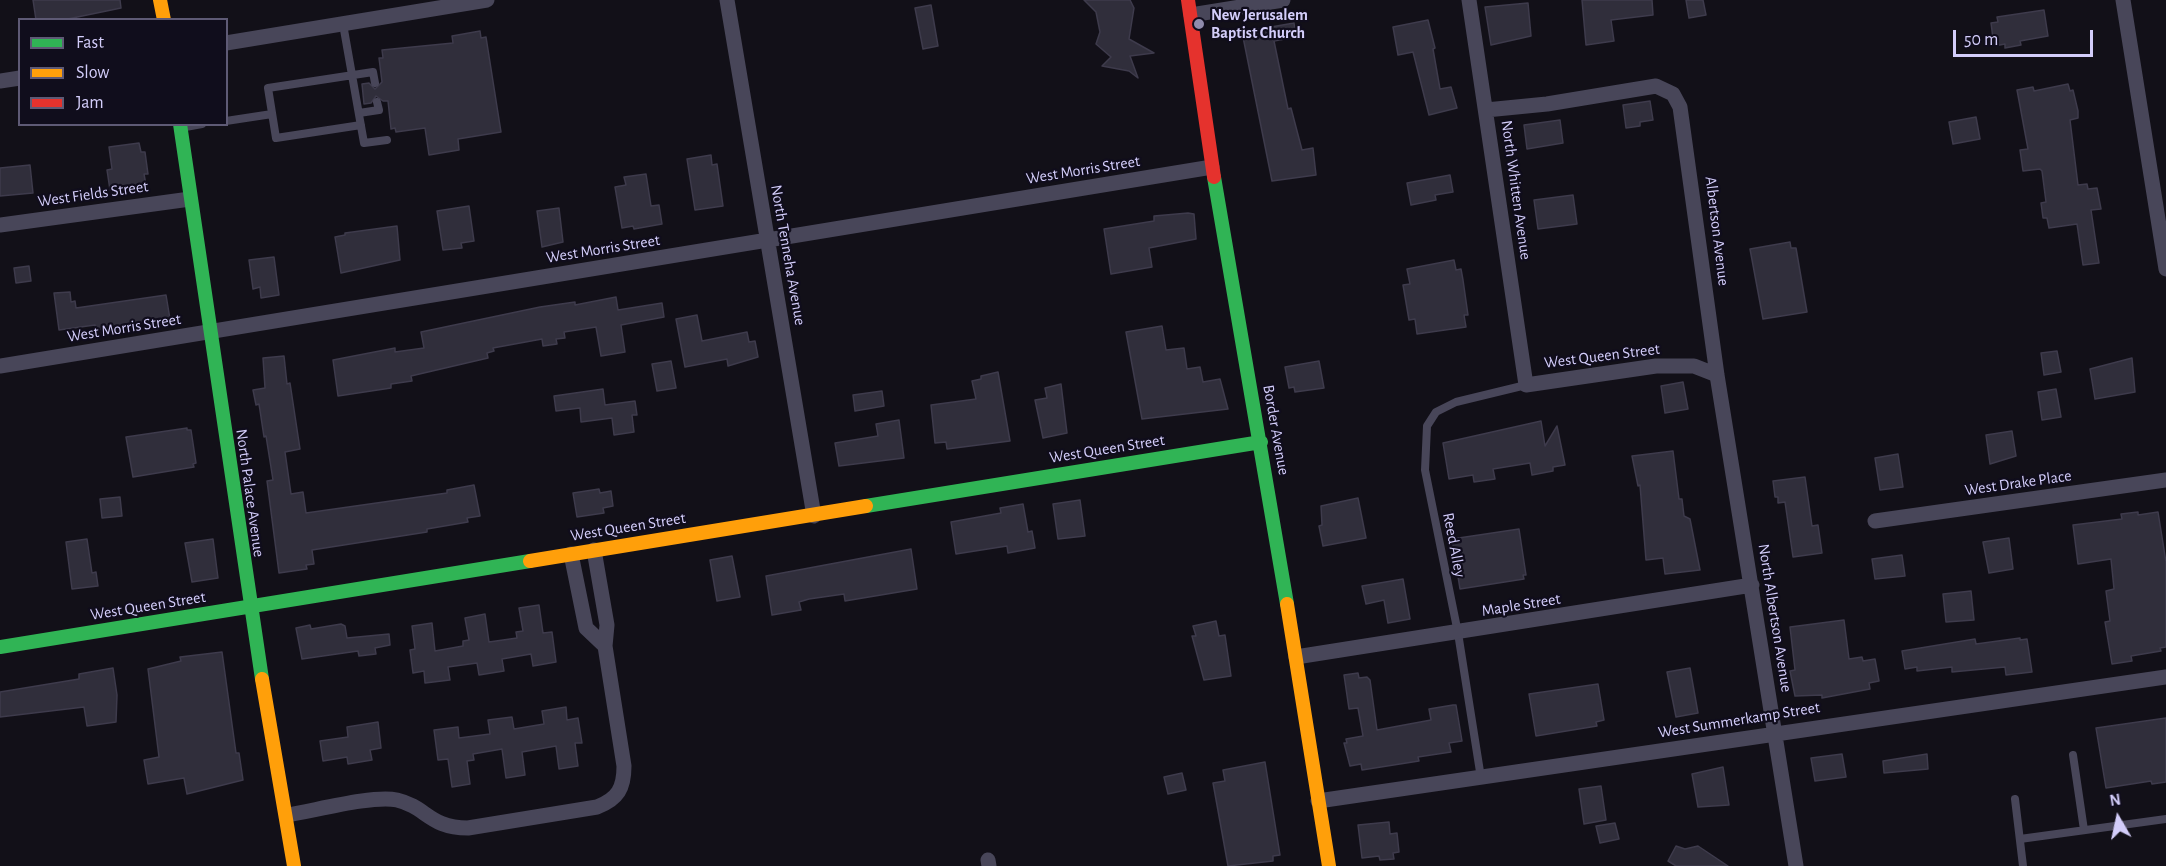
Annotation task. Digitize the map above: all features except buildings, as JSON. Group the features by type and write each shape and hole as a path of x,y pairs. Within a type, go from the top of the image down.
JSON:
{"street":[{"path":"160,0 164,18"},
{"path":"228,43 343,24 445,3 487,0"},
{"name":"North Tenneha Avenue","path":"727,0 814,516"},
{"path":"1189,8 1283,0"},
{"name":"North Whitten Avenue","path":"1469,0 1526,385"},
{"path":"2123,0 2166,269"},
{"name":"Border Avenue","path":"1189,8 1212,167 1261,442 1329,866"},
{"path":"0,81 18,78"},
{"name":"Albertson Avenue","path":"1486,110 1547,104 1639,87 1656,86 1673,94 1684,123 1717,375"},
{"name":"North Palace Avenue","path":"180,126 250,608 294,866"},
{"name":"West Morris Street","path":"0,366 1212,167"},
{"name":"West Fields Street","path":"0,225 190,199"},
{"name":"West Queen Street","path":"1526,385 1656,366 1694,366 1717,375"},
{"name":"North Albertson Avenue","path":"1717,375 1796,866"},
{"name":"West Queen Street","path":"0,647 1261,442"},
{"name":"West Drake Place","path":"1875,521 2166,480"},
{"path":"287,815 382,799 413,806 447,828 468,828 597,807 610,802 620,793 624,779 624,766 604,646 607,625 594,550"},
{"path":"571,554 586,628 604,646"},
{"name":"Maple Street","path":"1296,657 1752,585"},
{"name":"West Summerkamp Street","path":"1318,801 1481,779 1776,732 2166,677"}],"lane":[{"path":"343,24 364,143 387,140"},
{"path":"361,125 276,138 268,88 373,72 375,82"},
{"path":"359,113 379,110 377,102"},
{"path":"228,121 272,114"},
{"name":"Reed Alley","path":"1481,779 1458,633 1425,470 1426,426 1436,412 1456,402 1526,385"},
{"path":"2073,755 2084,830"},
{"path":"2014,798 2024,866"},
{"path":"2020,839 2166,819"}],"traffic: fast":[{"path":"180,126 262,679"},
{"path":"1214,177 1287,604"},
{"path":"866,506 1261,442"},
{"path":"0,647 530,561"}],"traffic: slow":[{"path":"160,0 164,18"},
{"path":"530,561 866,506"},
{"path":"1287,604 1329,866"},
{"path":"262,679 294,866"}],"traffic: jam":[{"path":"1188,0 1214,177"}],"place":[{"name":"New Jerusalem Baptist Church","path":"1199,24"}]}
